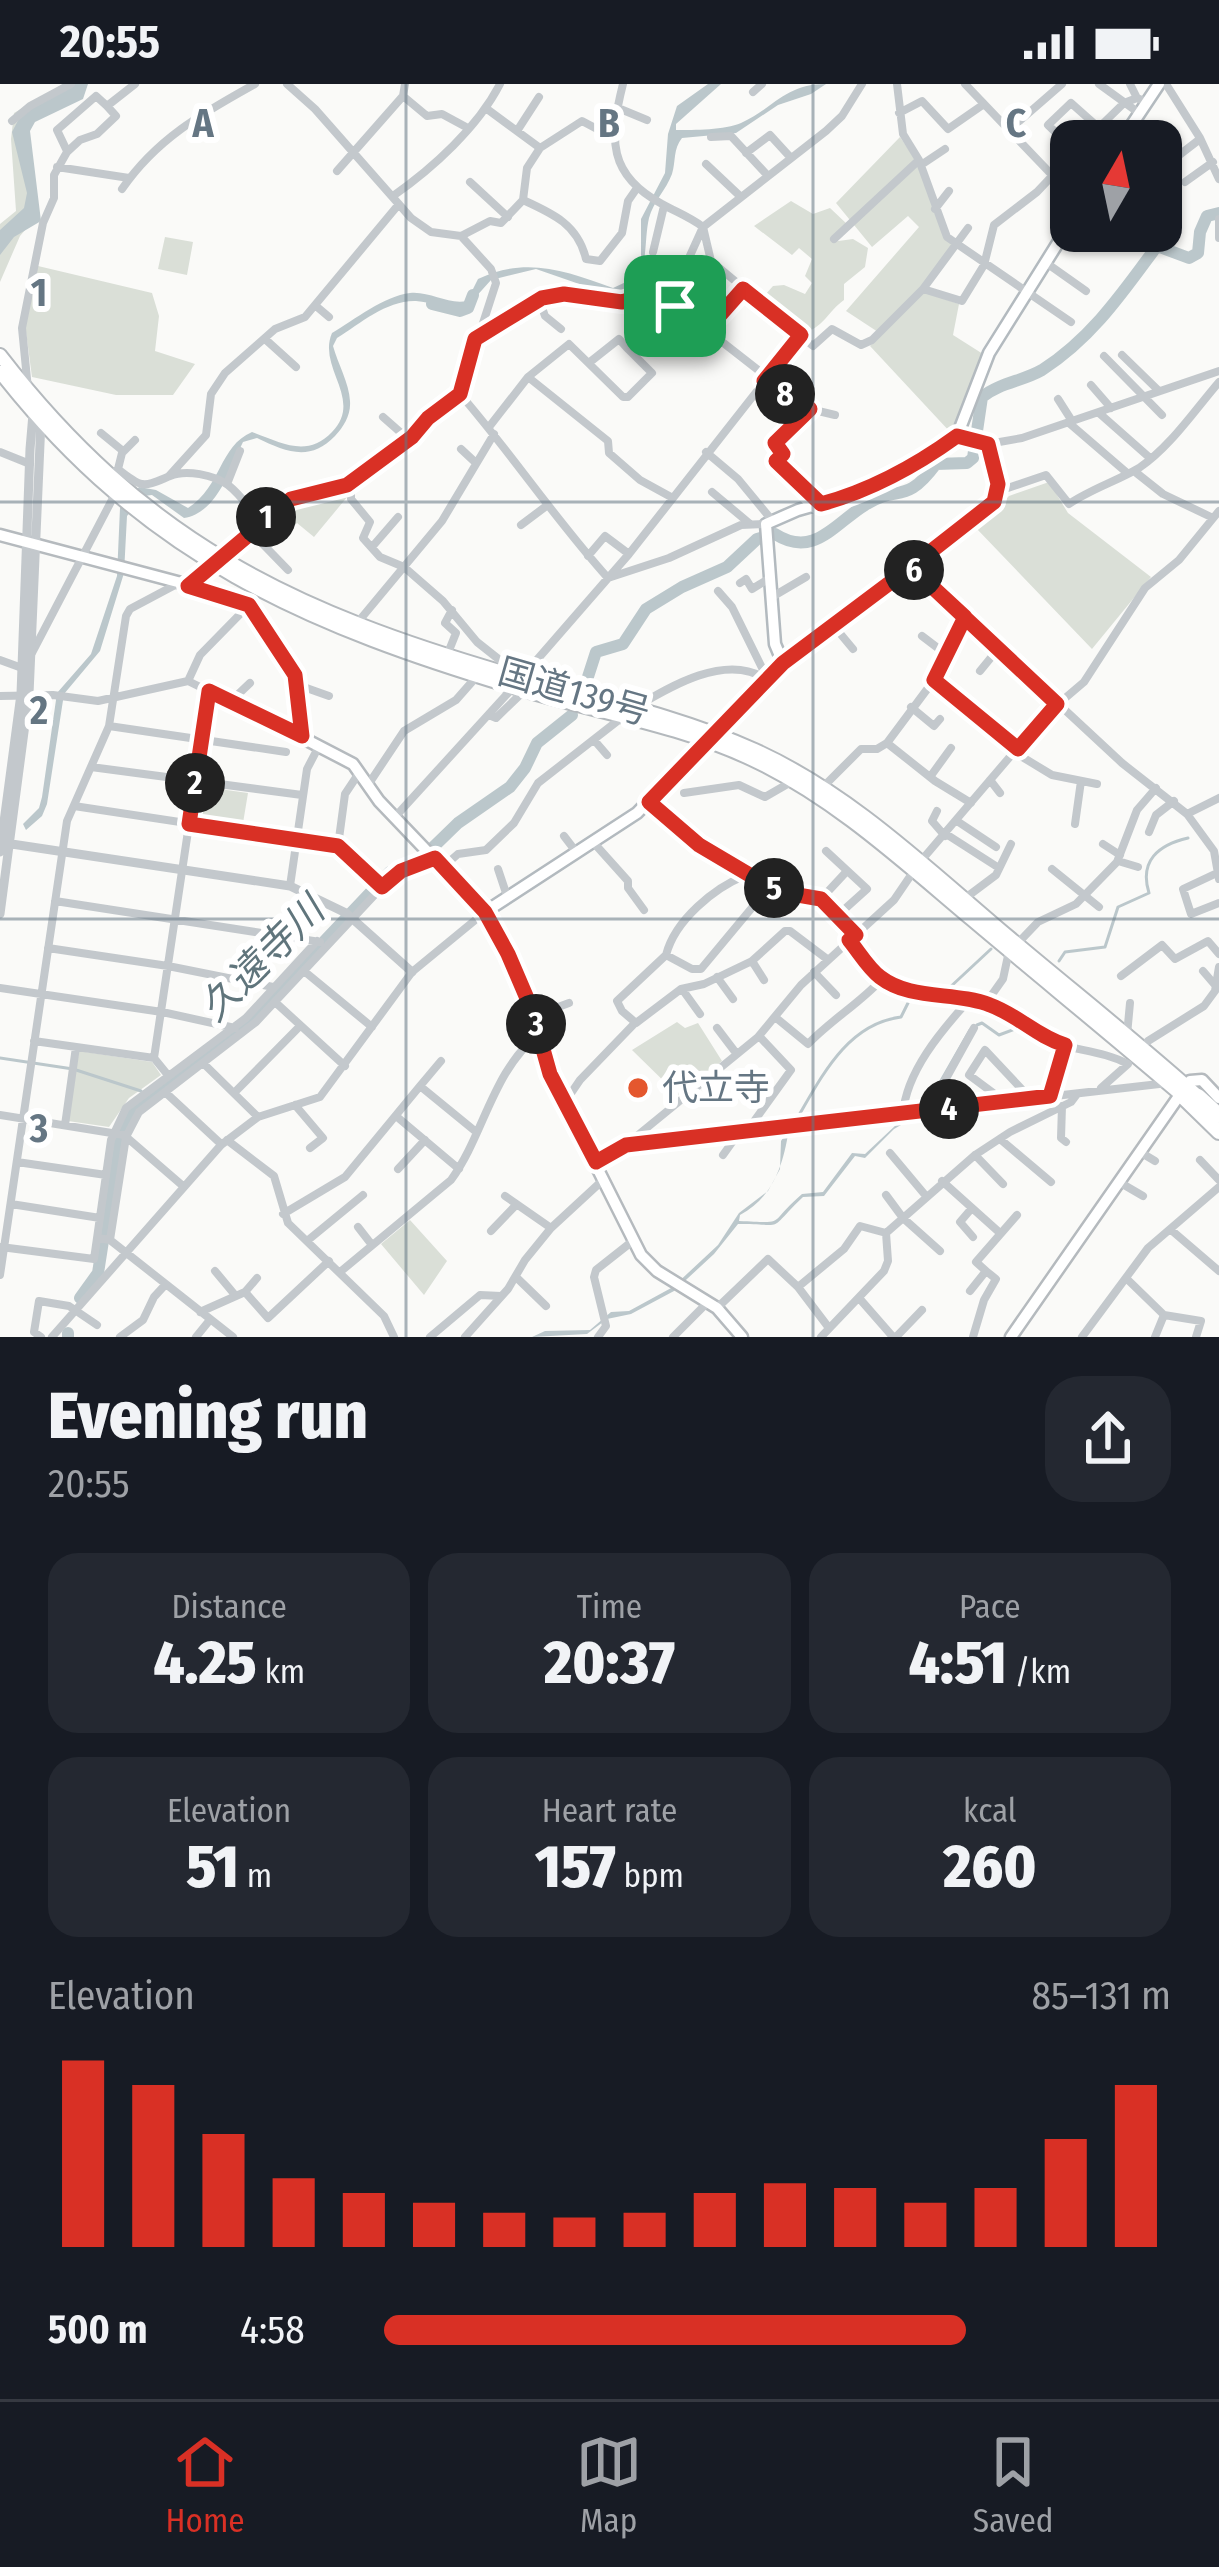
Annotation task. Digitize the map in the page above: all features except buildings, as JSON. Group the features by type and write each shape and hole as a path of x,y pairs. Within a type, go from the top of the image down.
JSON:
{"highway":[{"name":"国道139号","path":"0,355 28,390 41,416 114,473 118,494"},
{"name":"国道139号","path":"0,372 118,494 218,563 319,619 478,675 527,680"},
{"name":"国道139号","path":"218,563 356,624 714,738 823,787 964,899 1013,947 1183,1090"},
{"name":"国道139号","path":"714,738 844,815 1127,1035 1183,1090"},
{"path":"1183,1090 1219,1115"},
{"path":"1183,1090 1219,1132"}],"main road":[{"path":"1132,120 1162,84"},
{"path":"485,912 649,802 783,663 775,644 767,524 851,496 961,436 984,364 1052,252"},
{"path":"0,535 249,605 288,659 298,685 302,736 353,764 394,818 485,912 534,1016 550,1074 647,1262 712,1305 742,1337"},
{"path":"1011,1337 1183,1090 1219,1100"}],"street":[{"path":"12,121 71,84"},
{"path":"107,106 135,84"},
{"path":"122,189 183,124 255,84"},
{"path":"287,84 430,232 461,236 490,221 501,223 523,200 527,168 540,148 582,121 614,138"},
{"path":"338,171 403,96 405,84"},
{"path":"135,440 114,473 153,486 169,476 206,435 211,394 218,383 275,329 305,317 316,306 396,200 453,147 466,127 487,109 500,84"},
{"path":"623,84 614,138 625,178 703,227 711,261 812,346 832,329 861,345 872,340 923,289 968,228"},
{"path":"753,92 762,84"},
{"path":"475,339 539,299 564,294 622,302 657,291 683,271 703,227 791,158 862,84"},
{"path":"897,84 903,134 920,162 947,238 1071,322"},
{"path":"964,84 1050,173"},
{"path":"1009,130 1062,84"},
{"path":"1099,84 1124,103 1140,105"},
{"path":"1130,84 1140,105"},
{"path":"1162,84 1214,157 1219,179"},
{"path":"28,390 22,328 43,224 55,198 57,167 68,152 116,116 96,96 57,130 68,152"},
{"path":"403,96 427,116 442,114 466,127"},
{"path":"517,131 539,97"},
{"path":"899,113 922,101 948,129 984,104"},
{"path":"1053,120 1071,103 1090,120"},
{"path":"1106,120 1124,103 1140,105"},
{"path":"619,108 647,120"},
{"path":"487,109 540,148"},
{"path":"746,153 770,135 791,158"},
{"path":"711,136 730,136 768,176"},
{"path":"1182,153 1201,139"},
{"path":"834,238 920,162 945,149"},
{"path":"1185,182 1214,157"},
{"path":"706,164 741,197"},
{"path":"57,167 130,178"},
{"path":"923,289 962,301 985,265 994,225 1050,177"},
{"path":"470,182 508,217"},
{"path":"523,200 564,222 581,238 586,259 600,261 622,233 628,201 637,188"},
{"path":"935,209 949,191"},
{"path":"652,252 662,204"},
{"path":"1219,220 1219,238"},
{"path":"0,1276 67,821 109,726 126,616 130,609 218,563 261,522 301,494 350,483 460,394 496,284 490,268 461,236"},
{"path":"628,349 690,291 711,261"},
{"path":"1046,262 1086,291"},
{"path":"690,291 720,315 743,289"},
{"path":"657,291 765,379 810,409 835,415"},
{"path":"539,299 544,316 561,329"},
{"path":"316,306 329,317"},
{"path":"489,716 496,718 801,335"},
{"path":"266,339 296,367"},
{"path":"356,624 442,521 492,430 528,377 569,344 623,397 652,374 619,339 590,362"},
{"path":"1122,355 1159,391"},
{"path":"1104,356 1162,415"},
{"path":"961,436 984,442 1022,438 1219,371"},
{"path":"528,377 608,441 609,453 640,480 671,497"},
{"path":"999,490 1046,476 1070,504 1150,458 1219,382"},
{"path":"1091,385 1111,408"},
{"path":"460,394 492,430 545,506 608,578"},
{"path":"926,856 1057,704 1084,682 1144,588 1178,560 1216,516 1163,494 1130,472 1070,421 1058,399"},
{"path":"810,409 775,443 783,454 776,461 821,504"},
{"path":"1099,412 1150,458"},
{"path":"0,914 4,843 32,653 29,464 41,416"},
{"path":"0,852 25,694 22,668 41,416"},
{"path":"383,417 408,440"},
{"path":"101,433 124,451"},
{"path":"783,663 994,502 999,490 995,462 984,442"},
{"path":"461,449 476,463"},
{"path":"227,484 240,451"},
{"path":"0,452 29,464"},
{"path":"706,452 738,479 767,524"},
{"path":"169,476 196,474 227,484 261,522"},
{"path":"350,483 351,499 370,522 363,538 380,557 404,567 452,610 506,672"},
{"path":"712,492 748,523"},
{"path":"32,653 80,556 118,494"},
{"path":"521,525 545,506"},
{"path":"372,547 398,517"},
{"path":"608,578 669,558 748,523 767,524"},
{"path":"251,532 288,570"},
{"path":"588,556 605,536 628,554"},
{"path":"911,567 1122,763 1187,814 1217,856 1218,876 1183,889 1191,914 1219,903"},
{"path":"772,597 806,577"},
{"path":"740,583 746,579 752,589 770,578"},
{"path":"718,592 732,607 767,680"},
{"path":"188,681 200,655 249,605"},
{"path":"450,648 456,633 445,623 452,610"},
{"path":"823,787 860,748 877,749 887,743 934,680 965,617"},
{"path":"833,625 853,649"},
{"path":"922,636 947,655"},
{"path":"980,671 998,649"},
{"path":"0,660 22,668"},
{"path":"233,1337 104,1239 100,1218 106,1175 120,1134 139,1112 203,1063 273,987 380,884 434,857 486,850 514,823 538,783 615,721 694,676 756,672 767,680"},
{"path":"368,784 404,731 457,700 478,675"},
{"path":"934,680 1052,775 1097,784"},
{"path":"0,697 25,694 111,700 188,681 302,736"},
{"path":"230,702 250,683"},
{"path":"298,685 329,696"},
{"path":"154,1058 209,691"},
{"path":"394,818 509,692"},
{"path":"911,707 934,726 940,719"},
{"path":"109,726 286,752"},
{"path":"595,740 607,755"},
{"path":"887,743 971,803"},
{"path":"290,886 307,769 319,746"},
{"path":"930,778 951,748"},
{"path":"0,761 14,763"},
{"path":"91,767 302,795"},
{"path":"338,846 345,794 359,772"},
{"path":"990,780 1000,793"},
{"path":"684,793 739,785 765,796 792,781"},
{"path":"1076,824 1081,781"},
{"path":"986,1003 1003,979 1013,947 1038,922 1076,904 1119,858 1138,809 1156,788"},
{"path":"1187,814 1219,798"},
{"path":"1148,832 1156,814 1174,801"},
{"path":"649,802 699,845 767,885 821,899 882,979 909,992 986,1003 1007,1012 1043,1039 1111,1055 1128,1064 1098,1090"},
{"path":"1125,803 1138,809"},
{"path":"74,806 338,846 380,884"},
{"path":"938,811 932,821 946,835 999,868"},
{"path":"956,821 995,847"},
{"path":"1115,823 1130,829"},
{"path":"564,836 577,853"},
{"path":"593,842 628,881 644,910"},
{"path":"4,843 290,886 350,916 412,972"},
{"path":"964,899 996,875 1011,844"},
{"path":"1103,844 1138,867"},
{"path":"826,851 867,889 837,916"},
{"path":"666,955 701,969 767,885 776,866"},
{"path":"498,869 507,896"},
{"path":"1052,869 1099,907"},
{"path":"821,899 848,871"},
{"path":"636,1023 617,1001 666,955 691,914 721,887 748,874"},
{"path":"596,1162 626,1145 759,1036 814,972 894,900 910,878"},
{"path":"775,909 786,893"},
{"path":"55,901 323,942"},
{"path":"52,1337 224,1143 258,1117 320,1097 412,972 485,912"},
{"path":"565,1102 636,1023 682,989 752,961 790,931 827,959"},
{"path":"1121,976 1162,945 1175,959 1208,940 1219,954"},
{"path":"2,1247 94,1259 104,1239 126,1108 275,1002 323,942"},
{"path":"48,948 273,987"},
{"path":"752,961 764,980"},
{"path":"1148,1041 1204,1006 1216,985 1219,967"},
{"path":"304,971 372,1027"},
{"path":"1203,971 1216,985"},
{"path":"814,972 835,994 842,984"},
{"path":"717,977 733,999"},
{"path":"775,1017 808,1044 848,1007 859,1005 882,979"},
{"path":"0,988 162,1012 237,1030"},
{"path":"682,989 700,1014"},
{"path":"902,1115 904,1095 939,1033 970,999"},
{"path":"275,1002 345,1066"},
{"path":"1127,1035 1130,1003"},
{"path":"534,1016 569,1004"},
{"path":"235,1092 300,1026"},
{"path":"717,1028 736,1054"},
{"path":"928,1111 974,1028"},
{"path":"340,1272 451,1180 499,1083 539,1034"},
{"path":"723,1155 791,1070 759,1036"},
{"path":"34,1041 154,1058 167,1075"},
{"path":"1050,1096 1065,1045"},
{"path":"65,1125 76,1047"},
{"path":"1006,1102 969,1075 985,1050 1031,1099"},
{"path":"283,1214 345,1177 441,1061"},
{"path":"203,1063 258,1117"},
{"path":"420,1086 475,1131"},
{"path":"626,1145 1098,1090 1183,1090"},
{"path":"165,1092 224,1143 274,1176 280,1185 283,1214 384,1316 394,1337"},
{"path":"886,1233 941,1180 975,1155 1077,1094"},
{"path":"295,1105 322,1138 310,1148"},
{"path":"1062,1106 1061,1138 1066,1142"},
{"path":"0,1115 120,1134 183,1186"},
{"path":"396,1116 459,1169"},
{"path":"1000,1139 1051,1182"},
{"path":"398,1169 425,1140"},
{"path":"1140,1152 1155,1161"},
{"path":"890,1153 926,1196"},
{"path":"975,1155 1003,1184"},
{"path":"945,1157 955,1171"},
{"path":"1082,1337 1148,1248 1219,1184 1200,1160"},
{"path":"17,1162 106,1175"},
{"path":"465,1337 551,1228 604,1180"},
{"path":"941,1180 1000,1234"},
{"path":"1119,1182 1143,1196"},
{"path":"307,1241 363,1195"},
{"path":"886,1195 903,1218 940,1251"},
{"path":"505,1196 551,1228"},
{"path":"11,1204 100,1218"},
{"path":"491,1231 516,1205"},
{"path":"972,1208 960,1222 973,1237"},
{"path":"973,1337 996,1279 976,1262 1017,1215"},
{"path":"798,1287 844,1249 860,1226 886,1233"},
{"path":"358,1227 372,1245"},
{"path":"1170,1229 1219,1271"},
{"path":"821,1337 884,1271 886,1233"},
{"path":"598,1337 606,1326 596,1270 634,1240"},
{"path":"673,1337 768,1259 798,1287 829,1328"},
{"path":"215,1270 268,1318 329,1261"},
{"path":"970,1291 986,1271"},
{"path":"516,1277 546,1306"},
{"path":"198,1312 240,1293 257,1278"},
{"path":"1127,1279 1164,1315 1202,1321 1196,1337"},
{"path":"122,1336 142,1321 165,1286"},
{"path":"430,1337 480,1295 501,1296"},
{"path":"859,1298 895,1337 922,1310"},
{"path":"40,1337 34,1332 39,1301 69,1306 97,1325"},
{"path":"1155,1337 1164,1315"},
{"path":"196,1337 209,1321"}],"shaded area":[{"path":"63,84 83,84 33,118 25,141 37,216 20,236 0,282 0,224 16,211 14,113"},
{"path":"70,84 88,84 83,99 35,122 30,131 41,221 14,237 0,255 0,230 24,208 27,193 12,132 22,113"},
{"path":"708,84 721,84 676,124 676,130 734,125 790,92 826,84 778,105 736,133 682,138 672,174 651,212 643,267 632,286 608,294 536,269 491,280 464,310 416,301 385,308 337,338 333,346 350,406 344,424 326,444 298,452 257,438 243,442 214,499 184,518 152,495 144,496 127,516 124,573 100,651 64,694 47,804 42,816 26,830 23,824 39,808 42,797 57,693 91,654 117,576 120,508 139,487 156,490 188,508 208,489 233,447 252,432 294,446 323,440 341,420 343,408 330,359 332,333 390,299 417,293 467,301 478,279 513,268 546,268 613,288 628,281 641,258 641,219 665,173 668,134 677,106"},
{"path":"900,137 915,159 954,246 943,264 878,332 846,311 919,227 908,216 872,247 836,203"},
{"path":"791,201 813,214 830,208 848,225 831,242 853,239 868,248 865,267 844,284 844,300 820,324 802,333 766,307 765,295 773,286 784,285 805,294 812,283 805,276 812,259 799,248 792,255 754,226"},
{"path":"165,237 193,242 187,275 158,269"},
{"path":"38,266 152,293 159,316 155,351 195,364 173,395 116,395 32,377 24,317"},
{"path":"921,291 959,304 953,335 983,354 961,418 951,433 870,346"},
{"path":"1049,482 1068,513 1151,577 1092,649 976,528 1009,496"},
{"path":"346,492 348,496 314,537 297,523 290,530 273,516 311,495"},
{"path":"198,786 248,793 242,829 195,822"},
{"path":"677,1022 685,1028 698,1023 722,1061 678,1095 632,1050"},
{"path":"79,1051 152,1062 161,1075 129,1098 109,1127 68,1121"},
{"path":"915,1117 894,1129 865,1158 855,1156 824,1196 803,1197 775,1224 738,1224 714,1254 674,1291 631,1314 607,1319 587,1334 532,1337 545,1331 590,1330 611,1312 629,1311 673,1287 718,1245 739,1213 766,1192 739,1221 771,1222 802,1194 823,1192 852,1153 865,1154 896,1125"},
{"path":"789,1129 784,1152 780,1166 781,1141"},
{"path":"410,1220 447,1261 424,1295 381,1244"}],"waterway":[{"name":"久遠寺川","path":"586,683 596,652 623,644 646,609 727,567 757,539 775,534 789,541 813,541 876,499 916,485 936,464 967,463 973,458 982,397 1042,370 1076,344 1157,246 1189,258 1198,253 1207,216 1219,213"},
{"path":"432,304 460,311 468,308 473,295"},
{"name":"久遠寺川","path":"80,1298 98,1273 119,1138 130,1114 242,1028 390,872 422,858 458,823 510,787 537,743 572,715"},
{"path":"1059,961 1065,952 1105,947 1118,907 1149,893 1147,872 1154,856 1188,838"},
{"path":"947,990 991,949"},
{"path":"795,1122 825,1071 850,1042 865,1030 901,1017 908,1003"},
{"path":"977,1025 982,1023 999,1035 1018,1028"},
{"path":"926,1107 970,1030"},
{"path":"0,1058 73,1069 141,1091"}],"place":[{"name":"代立寺","path":"638,1088"}],"route":[{"path":"675,306 657,291 622,302 564,294 542,298 475,339 460,394 412,437 347,485 291,499 188,586 249,605 295,675 302,736 209,691 189,824 338,846 382,887 401,871 435,858 485,912 508,954 532,1010 550,1074 596,1162 626,1145 1050,1096 1065,1045 1043,1039 1007,1012 986,1003 909,992 882,979 849,940 856,935 821,899 786,893 748,874 699,845 649,802 783,663 911,567 1057,704 1018,749 934,680 947,655 965,617 911,567 994,502 999,493 988,444 957,436 851,496 821,504 776,461 783,454 775,443 810,409 764,381 801,335 743,289 720,315 690,291 675,306"}]}
